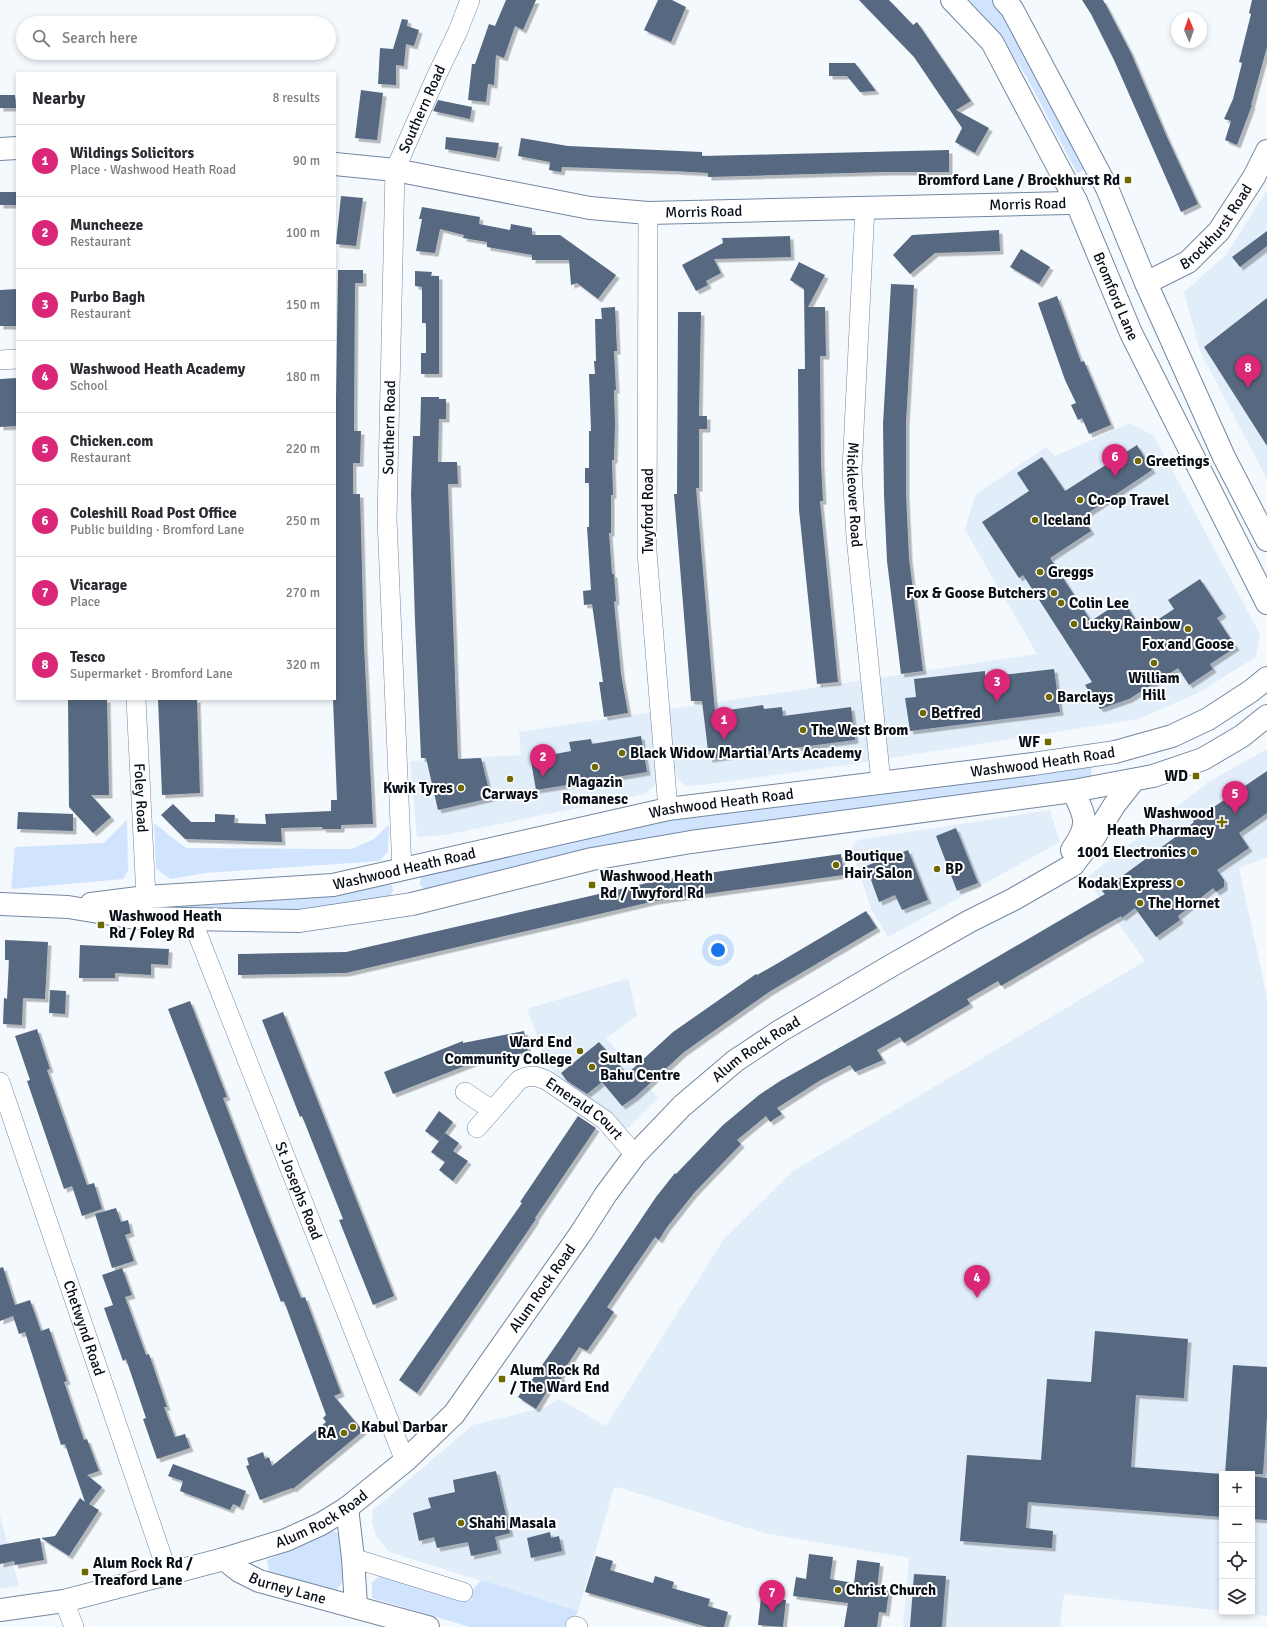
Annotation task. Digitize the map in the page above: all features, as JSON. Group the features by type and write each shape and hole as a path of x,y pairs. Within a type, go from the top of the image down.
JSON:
{"main road":[{"name":"Bromford Lane","path":"952,0 992,42 1076,201 1131,333 1267,603"},
{"path":"1004,0 1012,9 1107,188 1146,283 1224,457 1267,540"},
{"path":"0,149 16,148"},
{"name":"Brockhurst Road","path":"1146,283 1188,262 1219,231 1254,177 1267,151"},
{"name":"Morris Road","path":"336,164 395,170 590,208 648,213 1068,203 1107,188"},
{"name":"Washwood Heath Road","path":"68,907 146,897 334,885 668,809 1033,764 1134,747 1172,736 1208,719 1251,691 1267,678"},
{"name":"Washwood Heath Road","path":"0,904 68,907 135,918 299,921 414,903 592,859 691,842 1072,790 1153,776 1203,759 1242,736 1267,716"},
{"name":"Alum Rock Road","path":"0,1610 64,1601 224,1559 286,1540 320,1524 347,1508 405,1461 454,1414 581,1233 606,1194 635,1155 682,1106 735,1061 780,1031 894,964 1073,865 1095,836 1115,804 1134,780"},
{"name":"Alum Rock Road","path":"1046,880 1068,856 1082,836 1085,819 1072,790"},
{"path":"402,870 414,903"},
{"path":"347,1508 353,1558 356,1606"},
{"name":"Burney Lane","path":"224,1559 239,1571 259,1581 356,1606 428,1627"}],"street":[{"name":"Southern Road","path":"402,870 387,518 395,170 458,31 470,0"},
{"name":"Mickleover Road","path":"865,207 852,470 856,537 882,782"},
{"name":"Twyford Road","path":"648,213 647,552 668,809"},
{"path":"0,360 16,359"},
{"name":"Foley Road","path":"136,700 146,897"},
{"name":"St Josephs Road","path":"192,920 405,1461"},
{"name":"Emerald Court","path":"477,1128 519,1080 526,1077 535,1076 546,1080 605,1120 635,1155"},
{"name":"Chetwynd Road","path":"0,1082 168,1574"},
{"path":"465,1092 492,1110"},
{"path":"353,1558 463,1592"},
{"path":"64,1601 74,1627"}],"shaded area":[{"path":"969,0 996,0 1089,167 1077,173 1026,76 996,30"},
{"path":"1267,190 1267,479 1200,351 1184,292 1226,255"},
{"path":"1130,423 1154,436 1260,634 1256,657 1198,693 1138,719 846,765 702,785 686,786 677,779 672,754 657,784 644,794 446,835 417,837 410,761 521,755 519,732 1037,654 965,530 975,495 1046,447 1055,456"},
{"path":"1267,749 1267,857 1239,868 1267,997 1267,1616 1255,1615 1255,1471 1219,1471 1219,1611 1064,1594 1060,1627 903,1627 909,1558 764,1533 617,1487 614,1488 578,1611 389,1552 376,1536 372,1522 373,1510 473,1425 546,1407 559,1399 606,1426 724,1239 793,1171 1145,961 1086,878 1207,783"},
{"path":"1092,765 1091,777 652,837 424,889 420,885 421,876 667,816"},
{"path":"1050,810 1060,842 888,937 872,911 851,849 858,840"},
{"path":"127,820 128,871 123,879 11,889 15,847 104,843"},
{"path":"154,823 186,848 352,849 374,839 389,824 388,851 380,861 205,873 170,879 156,868"},
{"path":"385,884 392,885 393,890 390,897 264,914 160,915 160,905"},
{"name":"Ward End Community College","path":"626,979 629,981 637,1016 606,1038 658,1098 621,1135 559,1078 548,1065 527,1009"},
{"path":"0,1515 19,1586 0,1589"},
{"path":"333,1530 341,1537 344,1579 337,1590 277,1579 269,1572 267,1560"},
{"path":"379,1576 463,1601 481,1580 578,1611 571,1627 470,1627 372,1598 372,1583"}],"building":[{"path":"506,0 536,0 523,30 515,26 504,58 496,55 494,85 488,84 486,102 468,100 472,64 475,64 489,24 495,26"},
{"path":"658,0 672,0 686,7 671,42 644,30"},
{"path":"859,0 889,0 913,25 917,22 971,101 956,110 989,128 975,153 955,142 962,128 914,57"},
{"path":"1082,0 1103,0 1106,5 1131,53 1166,135 1198,204 1181,212 1114,60 1091,14"},
{"path":"1252,0 1267,0 1267,47 1252,105 1237,145 1225,140 1231,121 1224,119 1233,99 1242,63 1239,62 1251,14 1249,13"},
{"path":"402,19 408,20 407,26 419,30 414,46 406,44 404,66 396,65 396,85 378,84 380,48 393,49"},
{"path":"829,63 855,63 876,91 860,92 847,76 829,76"},
{"path":"361,90 383,93 377,140 355,138"},
{"path":"0,95 15,95 16,108 0,108"},
{"path":"438,100 472,107 470,119 433,111"},
{"path":"446,137 499,143 496,158 445,149"},
{"path":"521,138 568,146 702,152 702,156 949,150 949,172 885,172 708,177 708,173 562,167 561,172 549,170 550,162 518,156"},
{"path":"0,192 16,192 16,205 0,205"},
{"path":"341,196 363,198 356,246 336,244"},
{"path":"422,207 480,217 479,224 510,230 511,224 532,228 532,235 560,235 616,275 598,299 577,283 571,285 569,260 532,260 532,255 487,247 487,242 463,238 464,235 440,229 435,253 416,251 422,219 419,219"},
{"path":"999,230 1000,251 935,253 910,274 893,255 912,235"},
{"path":"1267,231 1267,246 1240,267 1232,257"},
{"path":"790,236 791,257 714,259 721,273 706,281 708,285 696,291 682,265 723,243 722,238"},
{"path":"1021,249 1050,267 1039,284 1010,267"},
{"path":"799,262 825,275 808,307 825,307 826,356 820,356 821,463 823,501 820,501 838,682 817,684 799,510 798,369 805,369 804,289 790,280"},
{"path":"338,270 363,270 363,283 355,283 354,431 361,431 360,463 353,463 353,494 360,494 364,645 373,824 341,825 341,829 323,829 322,827 281,828 282,842 185,839 161,815 173,804 191,822 215,822 215,814 235,815 234,823 266,824 265,814 331,811 331,800 337,800 333,700 336,700 336,401"},
{"path":"415,271 432,272 431,276 439,276 439,374 421,374 421,353 426,353 426,323 422,323 422,287 415,286"},
{"path":"891,284 914,285 906,422 906,494 909,558 923,671 901,674 887,561 884,495 883,424"},
{"path":"16,289 16,326 0,326 0,290"},
{"path":"1057,296 1081,362 1084,361 1111,425 1089,434 1082,418 1078,420 1071,405 1076,403 1065,380 1038,303"},
{"path":"1267,298 1267,446 1204,347"},
{"path":"615,307 617,351 614,351 616,390 614,390 614,460 612,460 613,495 611,495 611,533 609,533 612,574 614,574 616,601 614,602 621,674 628,713 604,717 599,682 603,682 592,604 584,605 583,591 591,590 587,527 589,527 589,483 585,483 585,468 589,468 589,431 591,431 589,374 595,374 595,319 602,319 601,308"},
{"path":"678,312 701,312 699,416 707,416 707,429 699,429 699,488 696,488 715,712 763,705 764,709 782,707 783,716 851,707 855,740 709,759 702,701 691,701 674,494 677,494"},
{"path":"16,378 16,426 0,427 0,379"},
{"path":"421,397 439,397 439,399 446,399 446,419 439,419 438,462 457,462 458,484 448,484 458,759 481,758 491,798 438,810 426,758 421,758 415,621 411,494 413,436 420,436"},
{"path":"1137,445 1152,470 1082,517 1091,531 1050,558 1091,621 1123,600 1142,630 1174,609 1168,600 1200,579 1223,614 1217,618 1236,647 1210,664 1213,669 1189,685 1178,668 1129,699 1100,709 1085,685 1092,682 1023,575 1019,578 982,522 1029,491 1017,473 1042,457 1065,491"},
{"path":"1054,669 1060,712 910,731 905,698 916,697 914,679 985,671 985,677"},
{"path":"68,700 107,700 109,795 91,795 111,817 93,833 69,807"},
{"path":"158,700 197,700 200,793 162,795"},
{"path":"641,736 647,772 536,790 531,761 539,760 539,757 571,751 569,742 591,739 592,744"},
{"path":"1267,771 1267,813 1239,833 1249,848 1217,870 1224,880 1224,887 1216,892 1213,888 1178,916 1180,920 1156,937 1135,908 1122,918 1121,916 1001,986 998,981 967,999 970,1004 904,1043 900,1037 877,1050 883,1060 855,1072 850,1065 819,1081 777,1108 782,1114 770,1122 766,1116 737,1140 741,1144 694,1193 667,1227 659,1240 655,1237 607,1307 614,1312 606,1324 587,1351 579,1347 560,1376 562,1377 553,1390 549,1388 536,1409 518,1397 527,1383 529,1384 561,1338 656,1197 675,1173 676,1174 723,1125 759,1095 780,1081 898,1015 1105,894 1102,891 1174,838 1194,822 1193,821"},
{"path":"18,812 73,814 73,831 17,829"},
{"path":"956,828 978,883 957,891 936,836"},
{"path":"908,850 928,900 902,910 895,895 879,902 866,866"},
{"path":"841,854 844,875 655,901 346,973 238,975 238,954 346,952 660,880"},
{"path":"866,911 877,928 769,992 684,1052 635,1097 622,1106 602,1082 587,1094 567,1081 561,1073 599,1042 627,1074 673,1032 756,974 757,975 773,966"},
{"path":"5,940 48,942 45,999 23,998 22,1025 3,1024 4,998 7,999 9,960 5,960"},
{"path":"80,945 169,949 168,965 151,964 151,975 115,973 115,978 79,978"},
{"path":"50,990 66,991 65,1014 49,1013"},
{"path":"190,1001 227,1097 223,1098 262,1200 301,1298 305,1297 341,1393 334,1396 363,1431 293,1489 292,1488 260,1500 246,1466 249,1465 247,1458 263,1452 265,1459 269,1457 272,1466 326,1422 323,1418 326,1415 284,1301 281,1302 168,1009"},
{"path":"283,1012 394,1296 373,1305 339,1220 343,1219 302,1116 300,1117 262,1020"},
{"path":"37,1029 50,1069 47,1070 87,1185 94,1183 102,1209 82,1216 72,1186 64,1189 27,1081 30,1080 15,1036"},
{"path":"524,1031 528,1052 475,1062 393,1094 384,1072 463,1041 463,1043"},
{"path":"439,1111 453,1122 439,1141 425,1131"},
{"path":"578,1116 596,1128 535,1218 536,1219 417,1393 399,1380 522,1203 520,1202"},
{"path":"445,1133 459,1143 453,1151 468,1161 453,1181 439,1170 445,1162 431,1152"},
{"path":"116,1208 121,1222 128,1220 131,1233 125,1235 134,1261 112,1268 95,1214"},
{"path":"3,1267 15,1305 30,1300 41,1331 49,1328 67,1381 64,1382 84,1440 87,1439 99,1471 87,1475 102,1487 89,1504 99,1510 69,1556 41,1538 55,1536 80,1498 85,1502 65,1444 61,1445 25,1332 19,1334 13,1316 0,1321 0,1268"},
{"path":"122,1268 132,1295 125,1297 146,1355 149,1354 167,1407 164,1407 175,1437 185,1434 190,1448 157,1459 143,1419 146,1418 126,1359 123,1361 104,1308 113,1305 102,1275"},
{"path":"1095,1331 1188,1339 1184,1398 1136,1395 1131,1467 1219,1474 1219,1517 1028,1502 1026,1528 1053,1531 1052,1548 960,1541 967,1455 1041,1460 1047,1379 1091,1382"},
{"path":"1233,1365 1267,1367 1267,1416 1263,1474 1255,1474 1255,1471 1225,1471"},
{"path":"173,1464 246,1491 240,1507 233,1504 230,1510 180,1491 183,1481 168,1476"},
{"name":"Shahi Masala","path":"496,1471 510,1533 495,1537 498,1550 471,1556 468,1542 437,1548 434,1537 419,1541 413,1513 431,1508 428,1498 455,1492 453,1480"},
{"path":"1255,1476 1267,1478 1267,1520 1255,1519"},
{"path":"550,1532 551,1538 559,1536 562,1551 531,1558 527,1538"},
{"path":"40,1538 44,1560 15,1565 14,1561 0,1564 0,1545"},
{"name":"Christ Church","path":"809,1554 833,1557 830,1579 854,1583 857,1560 880,1563 877,1589 889,1591 886,1613 879,1612 877,1627 844,1627 848,1603 793,1596 796,1577 806,1579"},
{"path":"596,1556 613,1561 610,1570 653,1583 655,1576 674,1582 672,1588 710,1599 708,1606 728,1612 724,1627 707,1627 585,1592"},
{"path":"914,1574 946,1576 942,1627 910,1627"},
{"path":"761,1597 786,1600 783,1627 758,1625"}],"place":[{"name":"Bromford Lane / Brockhurst Rd","path":"1128,180"},
{"name":"Tesco","path":"1248,388"},
{"name":"Greetings","path":"1138,461"},
{"name":"Coleshill Road Post Office","path":"1115,477"},
{"name":"Co-op Travel","path":"1080,500"},
{"name":"Iceland","path":"1035,520"},
{"name":"Greggs","path":"1040,572"},
{"name":"Fox & Goose Butchers","path":"1054,593"},
{"name":"Colin Lee","path":"1061,603"},
{"name":"Lucky Rainbow","path":"1074,624"},
{"name":"Fox and Goose","path":"1188,629"},
{"name":"William Hill","path":"1154,663"},
{"name":"Barclays","path":"1049,697"},
{"name":"Purbo Bagh","path":"997,702"},
{"name":"Betfred","path":"923,713"},
{"name":"The West Brom","path":"803,730"},
{"name":"Wildings Solicitors","path":"724,740"},
{"name":"WF","path":"1048,742"},
{"name":"Black Widow Martial Arts Academy","path":"622,753"},
{"name":"Magazin Romanesc","path":"595,767"},
{"name":"WD","path":"1196,776"},
{"name":"Muncheeze","path":"543,777"},
{"name":"Carways","path":"510,779"},
{"name":"Kwik Tyres","path":"461,788"},
{"name":"Chicken.com","path":"1235,814"},
{"name":"Washwood Heath Pharmacy","path":"1222,822"},
{"name":"1001 Electronics","path":"1194,852"},
{"name":"Boutique Hair Salon","path":"836,865"},
{"name":"BP","path":"937,869"},
{"name":"Kodak Express","path":"1180,883"},
{"name":"Washwood Heath Rd / Twyford Rd","path":"592,885"},
{"name":"The Hornet","path":"1140,903"},
{"name":"Washwood Heath Rd / Foley Rd","path":"101,925"},
{"name":"Ward End Community College","path":"580,1051"},
{"name":"Sultan Bahu Centre","path":"592,1067"},
{"name":"Washwood Heath Academy","path":"977,1298"},
{"name":"Alum Rock Rd / The Ward End","path":"502,1379"},
{"name":"Kabul Darbar","path":"353,1427"},
{"name":"RA","path":"344,1433"},
{"name":"Shahi Masala","path":"461,1523"},
{"name":"Alum Rock Rd / Treaford Lane","path":"85,1572"},
{"name":"Christ Church","path":"838,1590"},
{"name":"Vicarage","path":"772,1613"}]}
